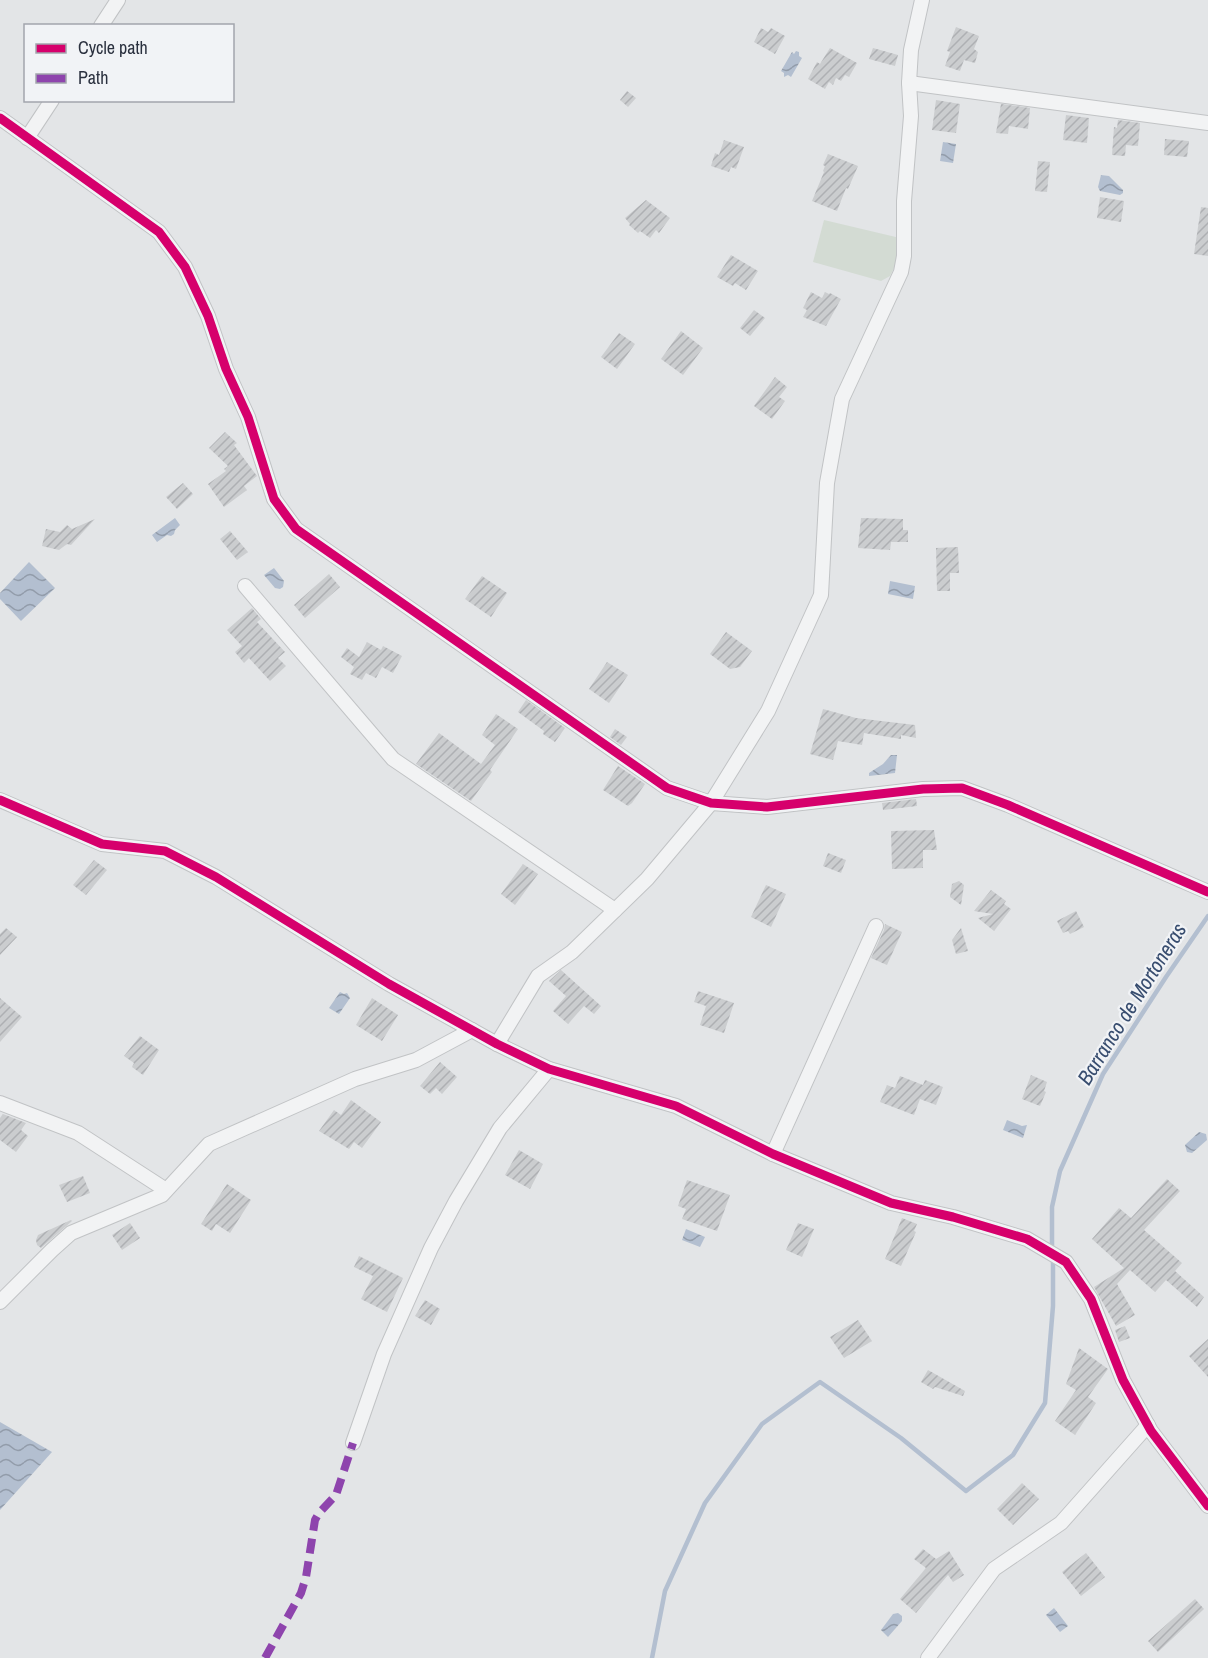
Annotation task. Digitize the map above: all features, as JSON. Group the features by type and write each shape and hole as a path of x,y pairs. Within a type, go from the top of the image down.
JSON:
{"street":[{"path":"102,24 118,0"},
{"path":"497,1044 538,976 572,952 647,879 711,803 768,711 821,595 827,483 842,399 900,272 904,256 904,201 911,116 909,83 911,50 922,0"},
{"path":"909,83 1208,123"},
{"path":"27,138 51,102"},
{"path":"0,118 159,232 185,267 208,316 226,369 248,417 274,499 297,529 667,788 711,803 767,807 922,789 962,788 1008,805 1202,890"},
{"path":"245,586 393,759 615,909"},
{"path":"0,800 102,844 165,851 216,877 389,984 497,1044 549,1069 676,1106 773,1154 891,1203 953,1217 1028,1239 1066,1262 1091,1299 1123,1380 1148,1425 1208,1506"},
{"path":"773,1154 876,926"},
{"path":"0,1302 71,1233 162,1195 209,1144 355,1079 416,1060 472,1030"},
{"path":"353,1443 384,1354 431,1248 467,1181 500,1128 549,1069"},
{"path":"0,1103 78,1133 166,1190"},
{"path":"928,1658 994,1569 1061,1523 1148,1425"}],"shaded area":[{"path":"824,220 900,238 897,262 890,276 881,281 813,262"}],"water":[{"path":"796,51 802,58 791,77 788,75 784,77 781,71 792,52 794,54"},
{"path":"943,142 956,144 953,163 940,161"},
{"path":"1101,175 1109,176 1123,190 1123,193 1120,195 1100,191 1098,187"},
{"path":"175,518 180,525 174,534 167,535 157,542 152,535"},
{"path":"29,562 55,588 21,621 0,599 0,593"},
{"path":"274,568 284,581 280,589 275,588 264,575"},
{"path":"890,581 915,586 913,599 888,594"},
{"path":"891,755 897,755 895,773 869,776 869,773 883,764"},
{"path":"340,992 347,993 350,998 339,1014 329,1008"},
{"path":"1007,1120 1022,1126 1027,1125 1023,1138 1003,1130"},
{"path":"1199,1132 1206,1134 1207,1140 1192,1153 1187,1152 1185,1145"},
{"path":"686,1229 705,1237 700,1247 682,1240"},
{"path":"0,1422 52,1452 0,1510"},
{"path":"1054,1608 1068,1626 1060,1632 1046,1615"},
{"path":"898,1613 902,1616 902,1621 888,1637 881,1630 893,1614"}],"building":[{"path":"956,27 979,36 974,49 978,52 975,63 964,60 960,71 945,66 950,52 947,51"},
{"path":"761,28 768,32 771,28 785,36 775,54 754,42"},
{"path":"830,48 857,63 849,77 845,75 841,81 836,78 833,85 829,82 825,89 808,79 817,62 820,64"},
{"path":"873,48 898,55 895,66 869,59"},
{"path":"627,91 636,98 628,107 620,100"},
{"path":"936,100 960,104 956,133 932,130"},
{"path":"1001,104 1030,108 1028,129 1009,126 1008,134 996,133"},
{"path":"1066,115 1089,118 1087,143 1063,140"},
{"path":"1118,120 1140,123 1138,146 1126,145 1125,156 1112,155 1114,127 1117,128"},
{"path":"1165,139 1189,141 1187,157 1164,155"},
{"path":"724,140 744,147 736,169 731,167 729,172 711,166 715,153 719,155"},
{"path":"828,154 858,166 837,211 812,201 824,172 825,166 823,165"},
{"path":"1038,161 1050,162 1047,192 1035,191"},
{"path":"1100,197 1124,201 1121,222 1097,218"},
{"path":"646,200 670,218 659,233 656,230 650,238 640,231 638,233 625,218"},
{"path":"1201,207 1208,208 1208,256 1194,254"},
{"path":"731,255 758,271 746,290 735,283 733,286 717,277"},
{"path":"811,292 822,298 825,292 830,293 841,299 826,326 803,317 807,310 803,308"},
{"path":"754,310 765,318 750,336 740,328"},
{"path":"681,331 703,348 683,375 661,359"},
{"path":"619,333 635,344 617,369 601,357"},
{"path":"775,377 787,387 779,397 785,401 772,419 754,406"},
{"path":"225,432 237,443 234,445 257,476 244,486 247,490 224,507 208,484 226,471 224,469 228,466 209,448"},
{"path":"183,483 193,494 177,509 166,497"},
{"path":"861,518 903,519 903,530 908,530 908,542 891,542 890,550 858,548"},
{"path":"95,519 71,545 67,544 59,550 42,546 46,529 60,532 67,525 72,529"},
{"path":"230,531 248,552 237,560 220,539"},
{"path":"958,547 959,573 950,573 950,591 937,591 936,548"},
{"path":"329,574 340,587 305,618 294,605"},
{"path":"482,576 507,593 491,617 465,599"},
{"path":"252,608 261,619 257,622 285,652 278,658 286,666 270,681 249,658 244,663 235,652 242,646 227,630"},
{"path":"726,632 752,651 740,667 730,669 710,654"},
{"path":"367,642 381,650 383,646 402,656 393,673 382,667 376,678 366,673 362,680 350,674 354,667 341,657 347,648 359,657"},
{"path":"607,662 628,675 609,703 589,689"},
{"path":"526,700 565,728 555,742 518,712"},
{"path":"823,709 856,718 915,725 916,738 901,735 901,739 864,733 862,745 838,741 833,760 810,754"},
{"path":"496,714 518,729 471,801 416,764 439,733 481,764 495,745 482,735"},
{"path":"615,729 627,737 621,745 610,737"},
{"path":"618,766 645,784 628,806 603,790"},
{"path":"916,799 917,806 883,810 882,803"},
{"path":"934,830 937,850 923,850 923,868 892,869 891,831"},
{"path":"828,853 846,860 841,873 823,866"},
{"path":"94,860 107,870 86,895 73,885"},
{"path":"523,864 538,874 515,905 501,894"},
{"path":"959,881 964,885 961,905 950,897 952,884"},
{"path":"766,885 786,894 771,927 751,917"},
{"path":"991,890 1006,901 1004,904 1011,909 994,931 978,918 993,914 974,911"},
{"path":"1076,911 1084,927 1070,934 1068,931 1063,933 1057,921"},
{"path":"885,924 902,932 887,965 871,958"},
{"path":"6,928 17,937 0,955 0,934"},
{"path":"961,928 968,951 956,954 952,940"},
{"path":"561,970 601,1006 594,1014 584,1006 568,1024 553,1011 566,996 549,981"},
{"path":"698,991 734,1003 724,1033 700,1025 706,1006 694,1002"},
{"path":"0,998 22,1017 0,1042"},
{"path":"372,998 398,1015 382,1041 356,1025"},
{"path":"140,1036 159,1050 143,1075 132,1067 134,1063 124,1056"},
{"path":"440,1062 457,1077 442,1094 436,1088 430,1094 420,1086"},
{"path":"1031,1075 1047,1082 1044,1091 1046,1092 1040,1106 1022,1099"},
{"path":"900,1076 923,1085 925,1080 943,1087 936,1105 920,1099 914,1115 880,1102 887,1085 895,1088"},
{"path":"351,1100 381,1122 362,1148 354,1142 349,1149 319,1131 334,1110 341,1115"},
{"path":"3,1114 26,1123 21,1130 28,1136 16,1152 0,1140 0,1118"},
{"path":"519,1150 543,1164 530,1189 505,1175"},
{"path":"83,1176 90,1193 67,1202 59,1185"},
{"path":"1167,1179 1180,1191 1144,1230 1182,1263 1175,1271 1204,1297 1197,1307 1166,1280 1155,1292 1130,1270 1117,1284 1135,1315 1116,1326 1094,1287 1124,1268 1092,1239 1119,1208 1131,1218"},
{"path":"687,1180 730,1195 717,1231 682,1219 686,1209 678,1206"},
{"path":"227,1184 251,1200 230,1233 216,1224 212,1231 201,1224"},
{"path":"902,1218 917,1224 914,1231 916,1232 901,1266 885,1259"},
{"path":"71,1220 41,1248 37,1245 38,1235"},
{"path":"130,1223 140,1238 122,1250 112,1235"},
{"path":"798,1223 814,1229 802,1257 786,1250"},
{"path":"359,1256 403,1278 387,1312 361,1299 373,1276 354,1267"},
{"path":"425,1300 440,1309 431,1325 415,1316"},
{"path":"858,1320 872,1341 844,1358 830,1337"},
{"path":"1125,1326 1130,1338 1119,1342 1115,1330"},
{"path":"1208,1339 1208,1377 1189,1356"},
{"path":"1079,1348 1108,1369 1088,1397 1096,1403 1075,1435 1055,1421 1076,1390 1066,1384"},
{"path":"928,1370 965,1391 963,1396 935,1387 933,1389 921,1382"},
{"path":"1022,1483 1039,1499 1013,1525 997,1509"},
{"path":"923,1549 936,1559 949,1551 964,1575 953,1582 948,1575 916,1613 900,1599 926,1568 914,1559"},
{"path":"1086,1553 1105,1577 1081,1596 1062,1572"},
{"path":"1195,1599 1204,1609 1158,1652 1148,1641"}],"waterway":[{"name":"Barranco de Mortoneras","path":"1052,1250 1052,1207 1060,1171 1103,1074 1208,916"},
{"name":"Barranco de Mortoneras","path":"652,1658 665,1591 705,1503 762,1424 820,1382 901,1438 966,1491 1013,1455 1045,1403 1053,1306 1053,1258"}],"marked path":[{"path":"265,1658 301,1593 306,1577 315,1520 336,1495 353,1443"}],"cycle path":[{"path":"0,118 159,232 185,267 208,316 226,369 248,417 274,499 296,529 667,788 711,803 767,807 923,789 962,788 1008,805 1208,892"},
{"path":"0,800 102,844 165,851 216,877 389,984 497,1044 549,1069 676,1106 773,1154 891,1203 953,1217 1027,1239 1066,1262 1091,1299 1123,1380 1151,1431 1208,1506"}]}
